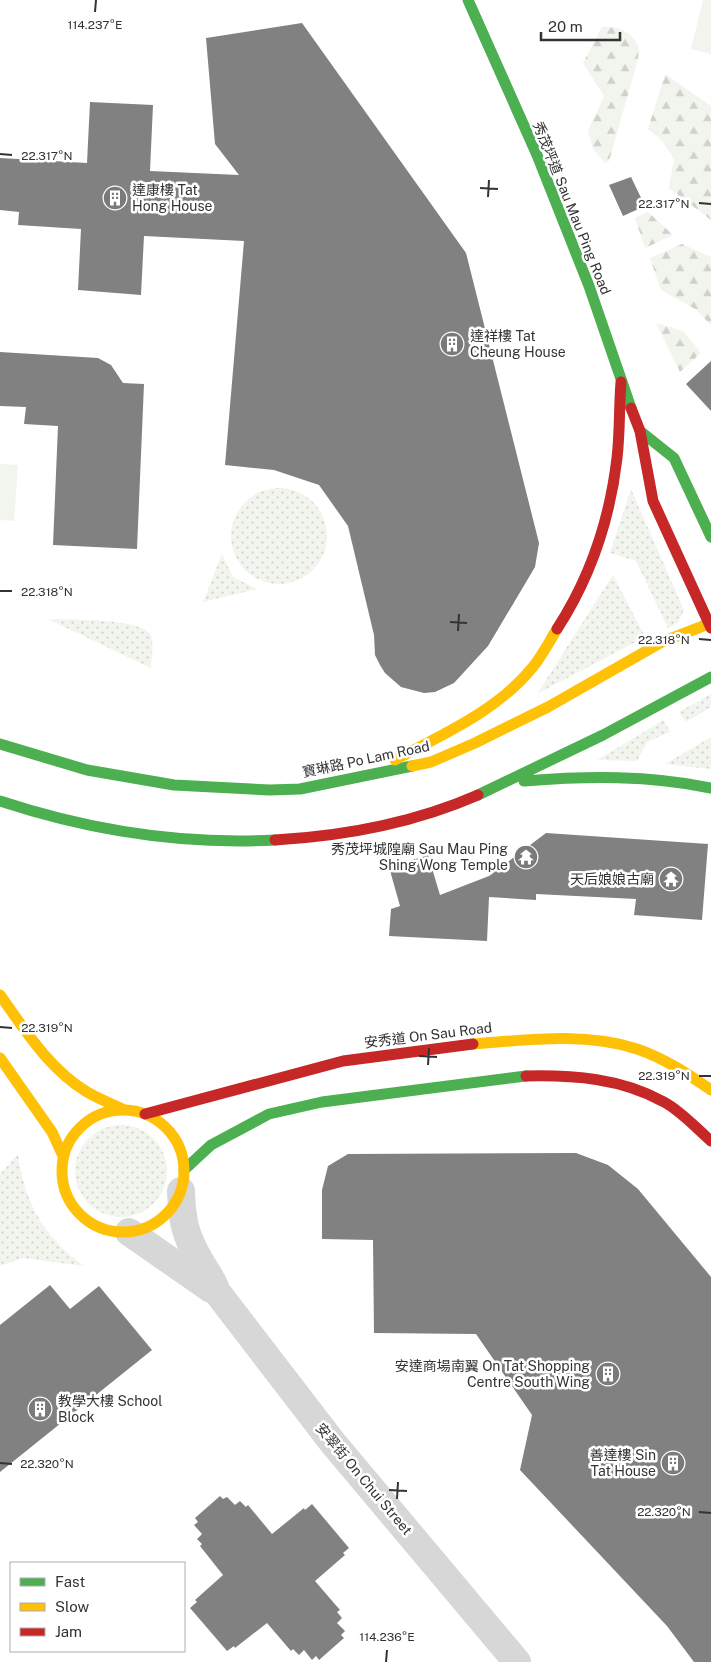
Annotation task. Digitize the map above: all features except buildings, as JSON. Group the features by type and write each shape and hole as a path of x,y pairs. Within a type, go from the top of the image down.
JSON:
{"main road":[{"name":"秀茂坪道 Sau Mau Ping Road","path":"468,0 537,155 589,286 621,382 640,431 653,501 710,625"},
{"path":"365,776 465,721 503,695 530,670 564,620 594,558 608,512 617,458 621,382"},
{"path":"640,431 674,458 711,536"},
{"name":"寶琳路 Po Lam Road","path":"0,744 87,770 174,786 287,790 431,762 475,743 548,706 662,642 710,625"},
{"path":"0,801 62,821 169,840 221,843 270,842 377,828 427,814 506,782 579,747 711,677"},
{"path":"506,782 600,775 685,782 711,788"},
{"path":"0,995 36,1043 63,1074 81,1089 124,1110 144,1114 161,1122 173,1136 182,1152 183,1181"},
{"name":"安秀道 On Sau Road","path":"144,1114 343,1061 459,1045 549,1038 586,1039 637,1049 680,1069 711,1090"},
{"path":"0,1058 52,1132 63,1156"},
{"path":"124,1110 104,1112 86,1122 71,1137 63,1156 62,1184 68,1200 78,1214 104,1230 129,1232 146,1228 162,1219 173,1206 183,1181 211,1145 269,1114 322,1102 512,1076 562,1075 620,1083 665,1102 711,1140"}],"street":[{"name":"安翠街 On Chui Street","path":"183,1181 183,1224 194,1252 213,1280 217,1292 333,1443 517,1662"},
{"name":"安翠街 On Chui Street","path":"129,1232 194,1276 202,1284 217,1292"}],"green space":[{"path":"703,0 711,0 711,54 691,49"},
{"path":"602,27 614,27 624,31 633,37 639,48 638,59 609,161 605,163 593,149 588,131 604,96 583,63"},
{"path":"665,74 711,106 711,220 669,188 674,159 662,141 648,129"},
{"path":"648,212 673,235 645,248 635,218"},
{"path":"682,244 711,257 711,325 695,309 661,290 650,258"},
{"path":"656,323 683,331 701,353 680,372"},
{"path":"0,464 18,465 14,521 0,520"},
{"path":"279,488 297,492 313,502 323,518 327,536 323,554 313,570 297,580 279,584 261,580 245,570 235,554 231,536 235,518 245,502 261,492"},
{"path":"631,489 684,610 678,623 668,628 636,561 610,553"},
{"path":"222,554 233,577 257,589 203,602"},
{"path":"613,575 645,637 537,694"},
{"path":"48,619 118,622 143,629 150,634 153,646 151,668"},
{"path":"711,694 711,707 686,722 679,712"},
{"path":"664,720 670,732 647,742 637,761 597,760"},
{"path":"711,737 711,769 665,764"},
{"path":"121,1125 139,1128 154,1138 164,1153 167,1171 164,1189 154,1204 139,1214 121,1217 103,1214 88,1204 78,1189 75,1171 78,1153 88,1138 103,1128"},
{"path":"18,1154 21,1172 31,1204 38,1218 57,1243 84,1266 23,1258 0,1266 0,1174"}],"traffic: fast":[{"path":"468,0 537,155 589,286 631,408"},
{"path":"640,431 674,458 711,537"},
{"path":"478,795 603,735 711,677"},
{"path":"0,744 87,770 174,785 270,790 300,789 412,766"},
{"path":"524,781 618,778 664,781 711,788"},
{"path":"0,801 68,820 136,834 205,840 275,840"},
{"path":"184,1170 211,1145 269,1114 322,1102 526,1076"}],"traffic: slow":[{"path":"412,766 431,762 475,743 548,707 662,642 711,623"},
{"path":"395,760 450,731 503,697 532,668 557,629"},
{"path":"0,995 28,1035 61,1072 87,1092 125,1110"},
{"path":"473,1044 535,1039 597,1040 637,1049 657,1057 685,1072 711,1090"},
{"path":"0,1058 52,1132 63,1156"},
{"path":"123,1110 146,1114 166,1128 180,1148 184,1171 180,1194 166,1214 146,1228 123,1232 100,1228 80,1214 66,1194 62,1171 66,1148 80,1128 100,1114 123,1110"}],"traffic: jam":[{"path":"557,629 589,568 604,525 617,458 621,382"},
{"path":"631,408 640,431 653,501 711,628"},
{"path":"275,840 327,835 379,826 429,813 478,795"},
{"path":"145,1114 343,1061 473,1044"},
{"path":"526,1076 579,1077 631,1088 664,1102 711,1141"}],"place":[{"name":"達康樓 Tat Hong House","path":"115,198"},
{"name":"達祥樓 Tat Cheung House","path":"452,344"},
{"name":"秀茂坪城隍廟 Sau Mau Ping Shing Wong Temple","path":"526,857"},
{"name":"天后娘娘古廟","path":"671,879"},
{"name":"安達商場南翼 On Tat Shopping Centre South Wing","path":"608,1374"},
{"name":"教學大樓 School Block","path":"40,1409"},
{"name":"善達樓 Sin Tat House","path":"673,1463"}]}
